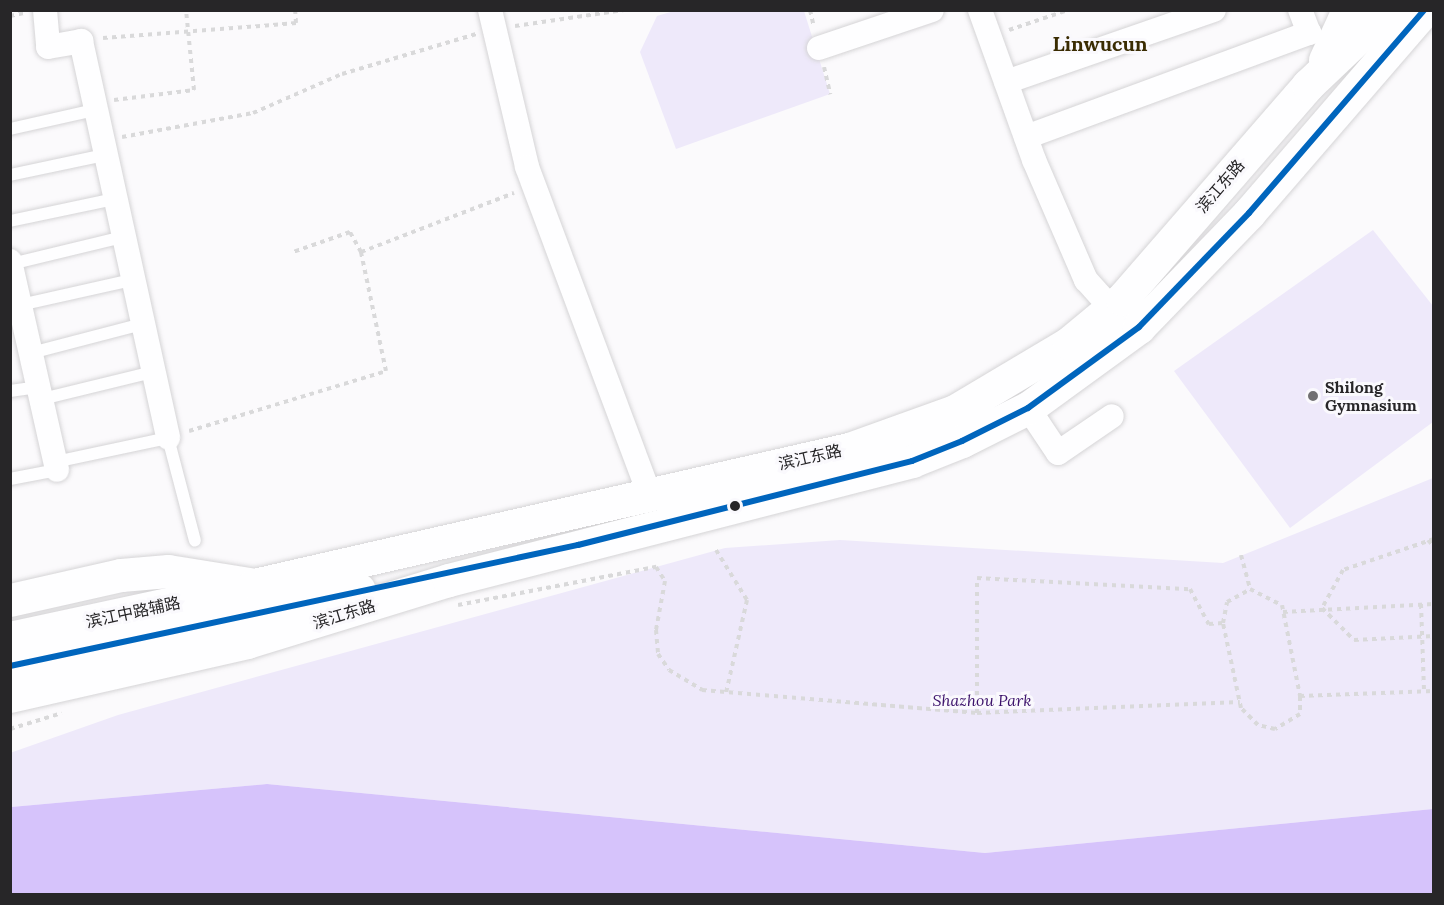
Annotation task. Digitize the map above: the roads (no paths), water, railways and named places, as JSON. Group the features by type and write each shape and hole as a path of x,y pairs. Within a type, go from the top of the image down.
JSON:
{"main road":[{"name":"滨江东路","path":"10,600 121,575 168,571 255,585 649,494 905,431 1018,375 1111,308 1308,85 1345,29 1387,10"},
{"name":"滨江东路","path":"10,696 247,642 578,545 912,461 1028,408 1139,327 1249,213 1384,56 1425,12"},
{"path":"1345,29 1364,61 1384,56"},
{"name":"滨江中路辅路","path":"10,666 578,545"},
{"name":"滨江中路辅路","path":"10,638 255,585"}],"street":[{"path":"45,10 48,47 81,41 93,107 168,438"},
{"path":"819,48 932,10"},
{"path":"980,10 1026,137 1086,280 1111,308"},
{"path":"1006,82 1214,10"},
{"path":"1026,137 1309,33 1300,10"},
{"path":"492,20 534,185 649,494"},
{"path":"11,263 16,294 56,466"},
{"path":"1028,408 1058,453 1112,416"}],"lane":[{"path":"10,129 93,107"},
{"path":"10,176 103,147"},
{"path":"10,221 114,199"},
{"path":"11,263 123,237"},
{"path":"16,294 132,280"},
{"path":"31,353 142,324"},
{"path":"10,391 40,393 153,372"},
{"path":"10,479 168,438 195,541"}],"place":[{"name":"Shilong Gymnasium","path":"1313,396"}],"district":[{"name":"Linwucun","path":"1100,43"}],"park label":[{"name":"Shazhou Park","path":"982,700"}]}
